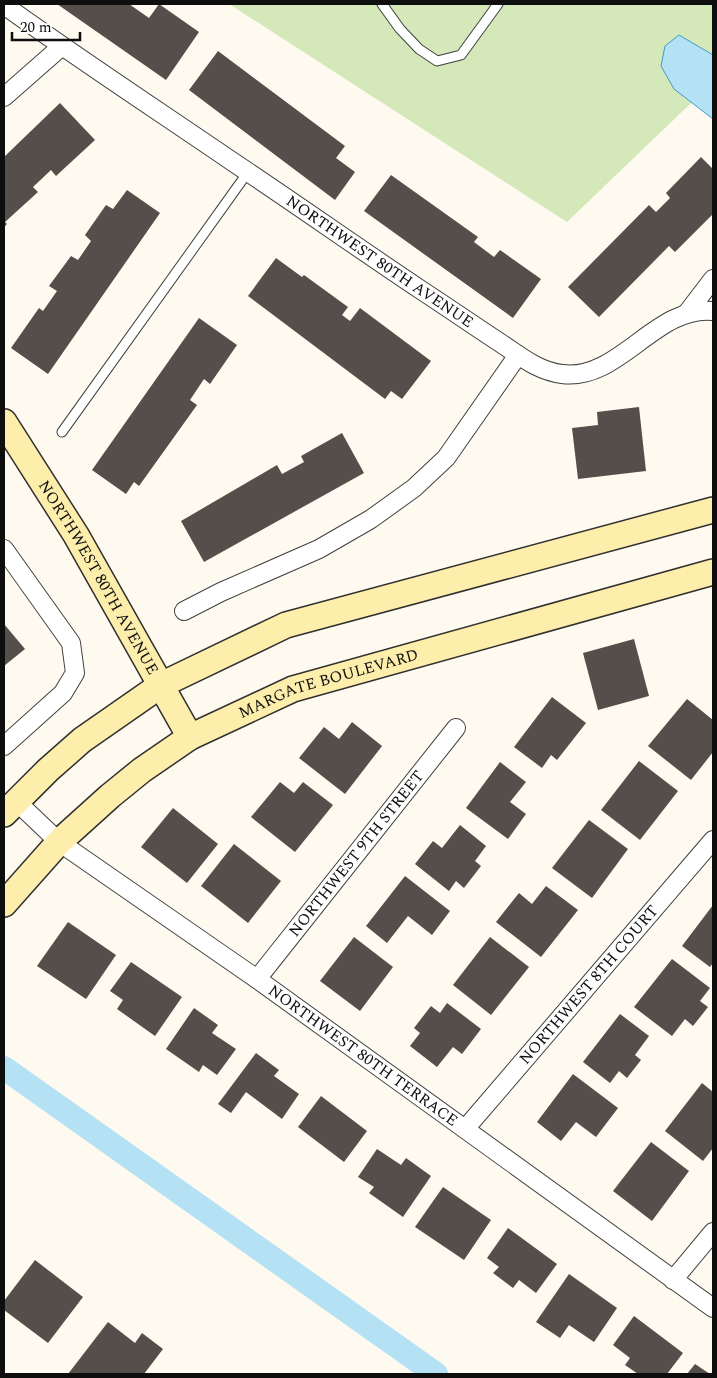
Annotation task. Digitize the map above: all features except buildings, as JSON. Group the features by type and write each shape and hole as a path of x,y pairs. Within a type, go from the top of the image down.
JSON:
{"street":[{"name":"NORTHWEST 80TH AVENUE","path":"4,5 518,355 544,370 575,375 606,363 663,325 687,314 704,310 713,311"},
{"path":"4,97 62,46"},
{"path":"687,314 713,279"},
{"path":"184,611 221,592 319,550 370,519 414,488 446,458 518,355"},
{"name":"NORTHWEST 80TH AVENUE","path":"4,422 76,535 190,737"},
{"path":"10,807 82,740 161,685 286,625 713,510"},
{"path":"4,549 71,643 75,672 63,693 4,746"},
{"name":"MARGATE BOULEVARD","path":"4,904 59,842 129,780 190,737 293,689 713,572"},
{"name":"NORTHWEST 9TH STREET","path":"257,979 456,728"},
{"name":"NORTHWEST 80TH TERRACE","path":"10,807 257,979 713,1308"},
{"name":"NORTHWEST 8TH COURT","path":"465,1129 713,840"},
{"path":"673,1280 713,1232"}],"lane":[{"path":"382,4 400,30 419,49 437,61 461,54 498,4"},
{"path":"62,432 248,172"}],"green space":[{"path":"229,4 713,4 713,82 567,222"}],"water":[{"path":"679,35 713,55 713,119 674,89 661,66 665,46"}],"waterway":[{"path":"4,1068 436,1374"}]}
